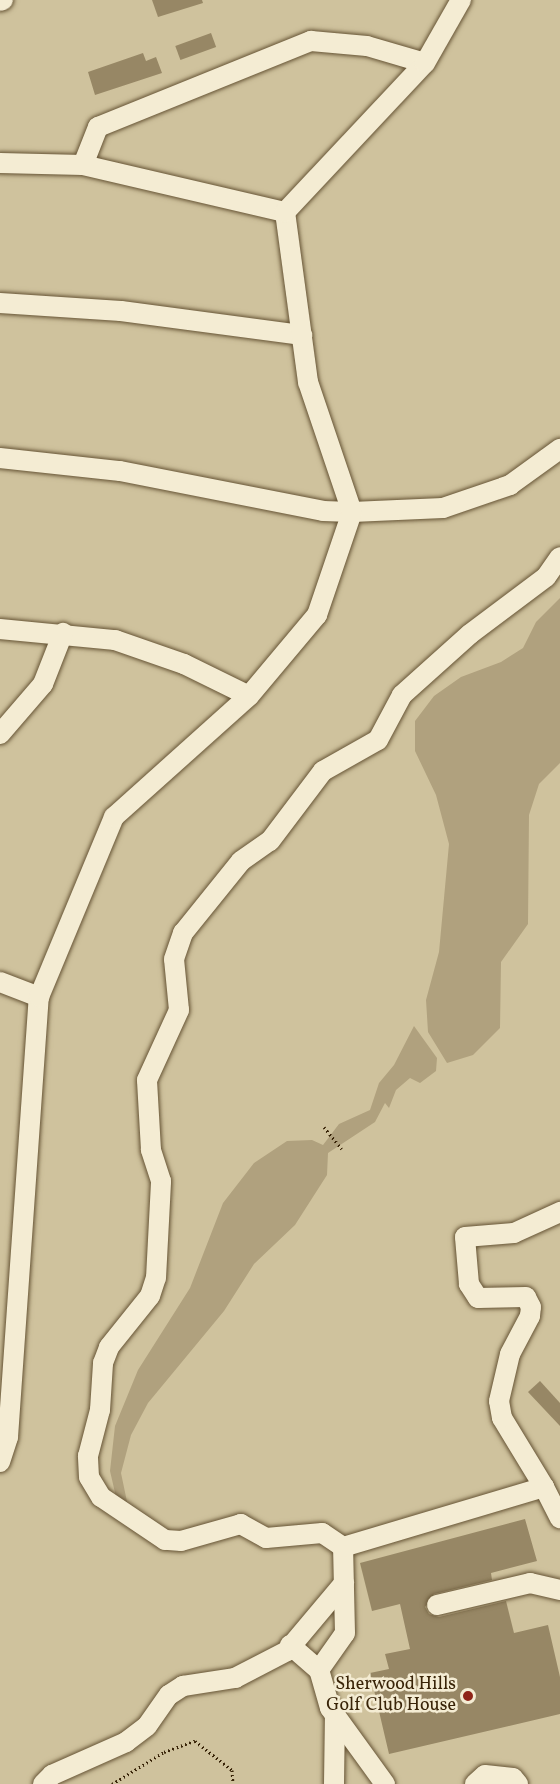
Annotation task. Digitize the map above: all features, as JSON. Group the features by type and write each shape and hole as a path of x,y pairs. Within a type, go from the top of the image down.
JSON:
{"street":[{"path":"285,212 425,63 460,0"},
{"path":"83,165 98,127 311,41 367,46 425,63"},
{"path":"0,163 83,165 285,212"},
{"path":"0,1462 8,1437 39,998 114,818 249,696 317,615 352,512 308,382 285,212"},
{"path":"0,303 121,311 302,335"},
{"path":"0,458 120,471 323,511 352,512 443,507 510,486 560,449"},
{"path":"343,1547 322,1533 266,1538 241,1524 181,1541 165,1540 136,1524 101,1497 89,1477 88,1456 100,1410 103,1363 109,1347 150,1296 156,1278 161,1181 151,1150 147,1080 179,1010 174,959 183,933 241,861 270,841 323,771 378,740 402,695 470,634 546,577 560,556"},
{"path":"0,629 63,633 115,640 184,664 249,696"},
{"path":"0,734 43,684 63,633"},
{"path":"0,982 39,998"},
{"path":"560,1212 514,1233 465,1237 469,1284 478,1298 526,1297 531,1307 530,1316 510,1354 499,1401 502,1418 560,1518"},
{"path":"343,1547 544,1487"},
{"path":"319,1670 345,1633 343,1547"},
{"path":"44,1784 52,1775 126,1742 147,1726 169,1695 183,1686 235,1678 261,1666 290,1645 344,1583"},
{"path":"437,1605 530,1583 560,1590"},
{"path":"290,1645 319,1670 335,1715 385,1784"},
{"path":"334,1784 335,1715"},
{"path":"475,1784 485,1775 513,1778 518,1784"}],"path":[{"path":"324,1127 342,1149"},
{"path":"112,1784 164,1752 195,1741 232,1770 232,1784"}],"shaded area":[{"path":"0,0 560,0 560,1784 0,1784"},
{"path":"560,598 560,763 539,784 529,815 528,924 501,962 500,1028 473,1055 447,1063 428,1032 426,1000 439,952 449,844 436,795 415,751 415,721 434,696 461,677 501,662 523,648 536,622"},
{"path":"414,1026 437,1058 436,1071 420,1083 410,1078 396,1090 389,1108 385,1103 375,1122 328,1153 327,1175 295,1225 254,1264 224,1311 148,1403 131,1435 121,1473 130,1516 116,1497 110,1471 115,1426 138,1370 190,1288 223,1203 254,1163 287,1141 312,1140 323,1145 339,1124 370,1110 379,1083 394,1065"}],"building":[{"path":"152,0 202,0 203,3 158,17"},
{"path":"211,33 216,47 180,60 175,46"},
{"path":"143,53 146,61 156,57 162,73 95,95 88,72"},
{"path":"540,1381 560,1403 560,1426 528,1392"},
{"name":"Sherwood Hills Golf Club House","path":"525,1519 537,1561 491,1573 492,1580 434,1594 425,1607 429,1614 439,1617 506,1601 514,1633 548,1625 560,1677 560,1714 389,1754 370,1673 389,1669 385,1654 410,1649 400,1604 372,1611 360,1563"}],"place":[{"name":"Sherwood Hills Golf Club House","path":"468,1696"}]}
